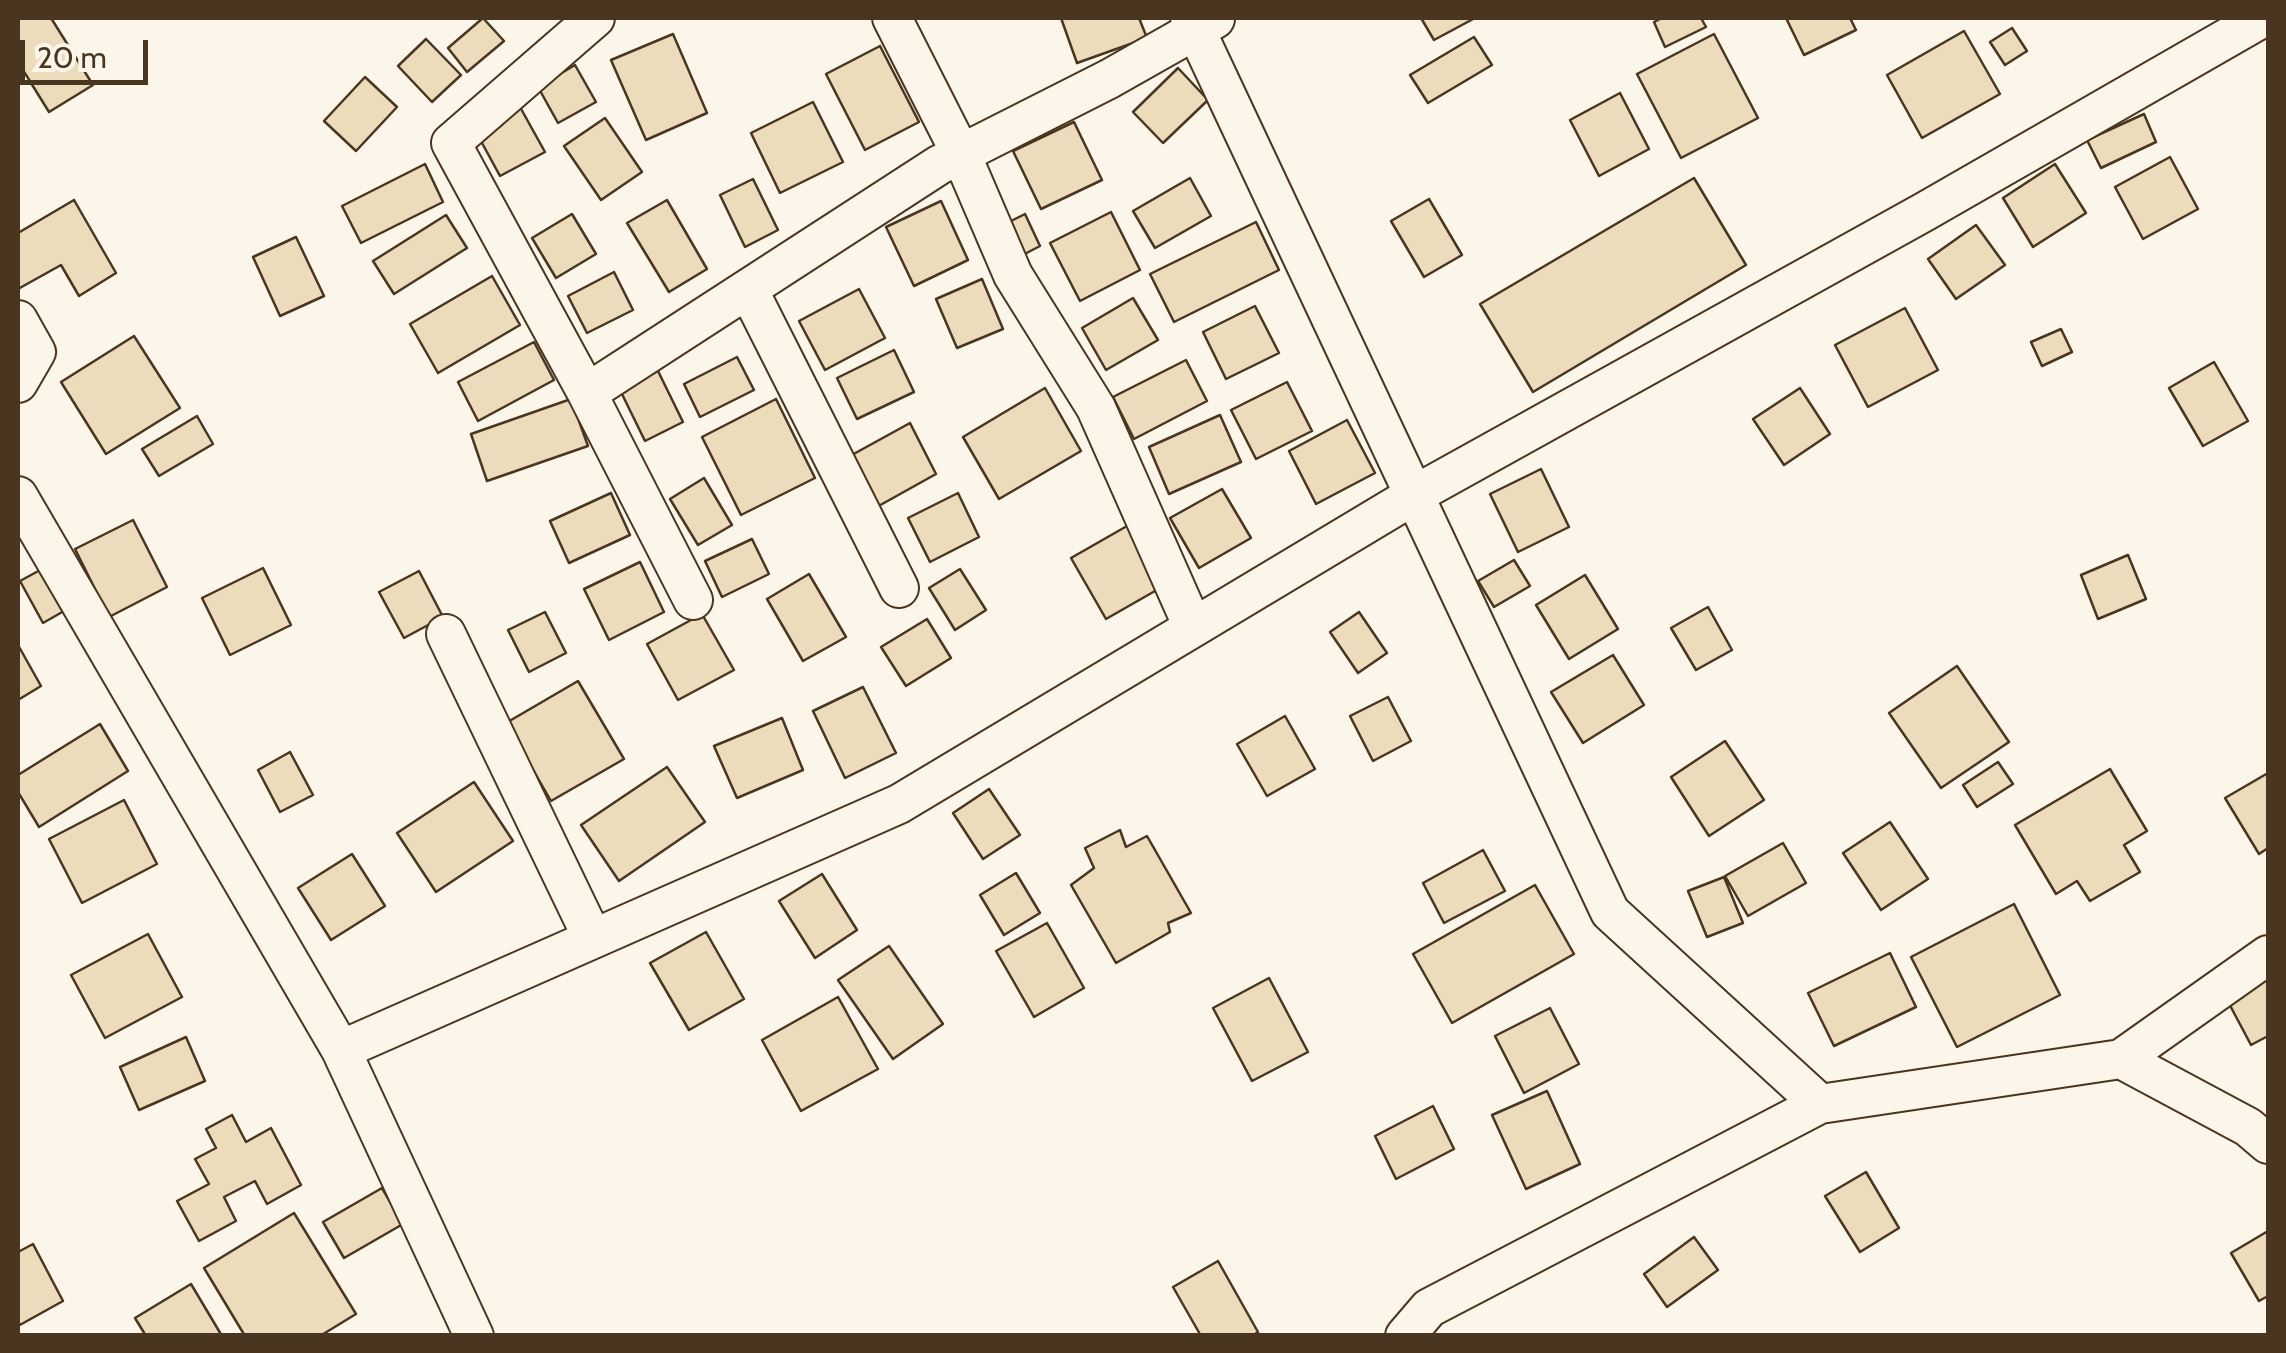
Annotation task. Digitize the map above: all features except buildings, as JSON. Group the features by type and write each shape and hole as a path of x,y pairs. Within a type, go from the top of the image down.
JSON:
{"street":[{"path":"595,18 451,143 587,393 693,600"},
{"path":"892,18 961,154 1013,275 1096,408 1194,627"},
{"path":"341,1050 899,804 1416,494 1924,212 2262,18"},
{"path":"587,393 961,154 1201,22 1610,912 1820,1104"},
{"path":"748,289 898,588"},
{"path":"18,320 36,352 18,383"},
{"path":"18,496 341,1050 474,1336"},
{"path":"446,634 593,939"},
{"path":"1404,1336 1429,1308 1820,1104 2121,1059 2268,955"},
{"path":"2121,1059 2248,1127 2268,1144"}]}
